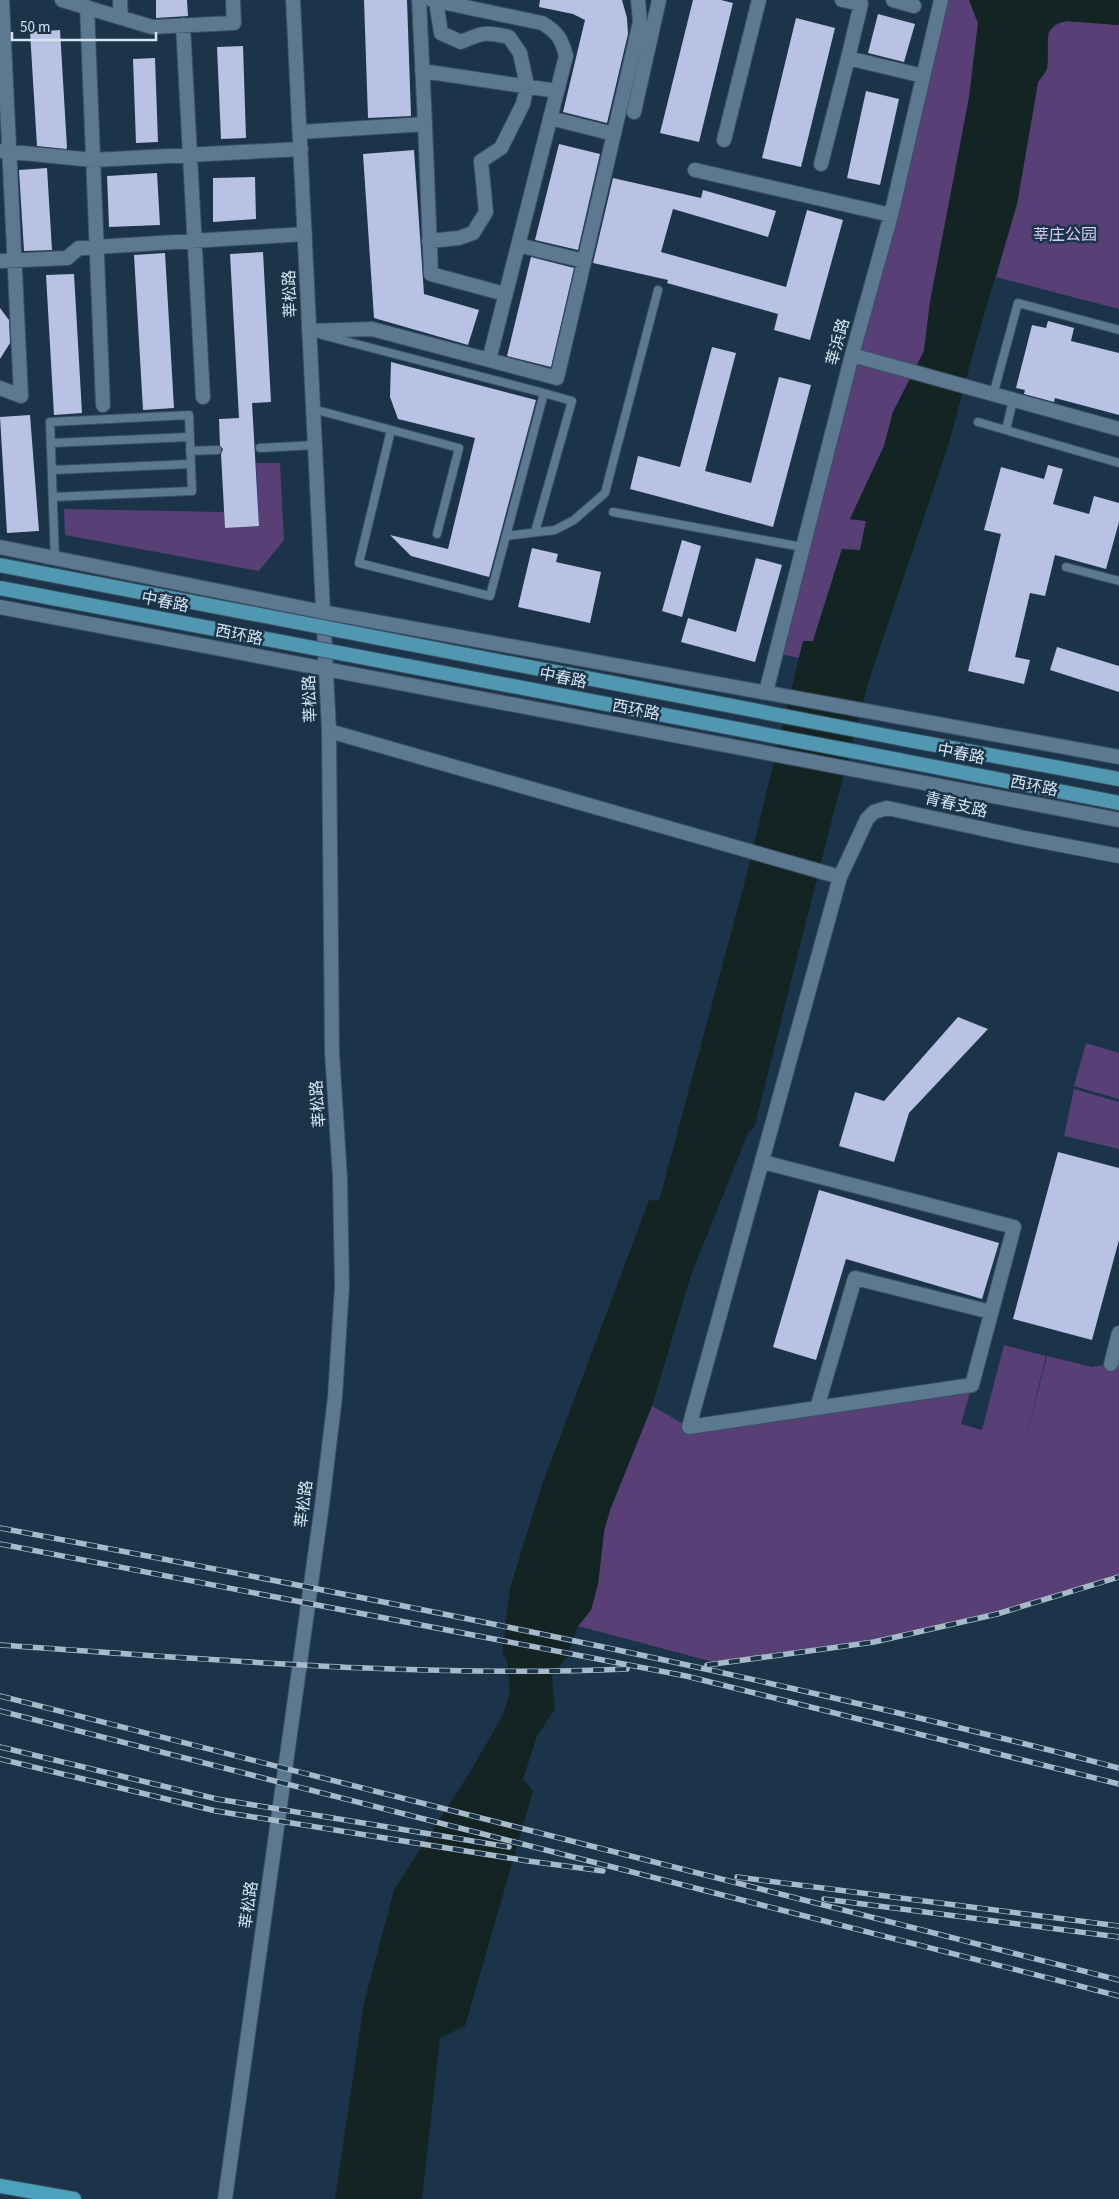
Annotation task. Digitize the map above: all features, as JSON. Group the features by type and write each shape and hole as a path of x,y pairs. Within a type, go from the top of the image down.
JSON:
{"highway":[{"path":"0,2186 74,2199"}],"main road":[{"name":"中春路","path":"0,565 1119,779"},
{"name":"中春路","path":"0,588 1119,803"}],"street":[{"path":"0,388 21,396 15,260 5,152 2,0"},
{"path":"62,0 152,27 234,23 233,0"},
{"path":"120,0 121,18"},
{"name":"莘松路","path":"225,2199 322,1505 335,1397 342,1286 340,1178 332,1052 329,731 294,0"},
{"path":"419,0 431,274 505,294"},
{"path":"430,241 460,238 473,233 486,212 481,162 501,148 523,104 527,86 520,54 509,38 488,32 460,42 441,33 434,0 542,23 555,31 563,42 566,56 489,360"},
{"path":"309,331 372,329 557,378 640,22 638,0"},
{"path":"634,112 659,0"},
{"path":"724,140 759,0"},
{"path":"821,164 848,58 865,2 842,0"},
{"path":"893,0 914,6"},
{"name":"莘浜路","path":"771,694 802,547 891,215 941,0"},
{"path":"87,7 103,405"},
{"path":"183,25 203,397"},
{"path":"848,58 923,76"},
{"path":"422,71 557,91"},
{"path":"550,118 614,134"},
{"path":"300,132 425,124"},
{"path":"5,152 93,160 300,150"},
{"path":"695,170 891,215"},
{"path":"0,261 67,258 79,248 305,234"},
{"path":"518,245 584,261"},
{"path":"852,355 1119,430"},
{"path":"0,547 323,612 1119,757"},
{"name":"西环路","path":"0,607 1119,820"},
{"path":"329,731 840,877"},
{"name":"青春支路","path":"817,1408 689,1427 840,877 867,819 874,812 887,808 1119,856"},
{"path":"763,1162 1014,1227 972,1385 817,1408 855,1278 991,1312"},
{"path":"1111,1364 1119,1333"}],"lane":[{"path":"506,536 555,530 574,520 604,493 658,290"},
{"path":"993,395 1018,303 1119,330"},
{"path":"309,331 572,401 535,532"},
{"path":"391,430 359,563 490,596 544,393"},
{"path":"1006,430 1013,400"},
{"path":"313,409 459,448 437,534"},
{"path":"53,497 192,491 189,416 50,422 55,559"},
{"path":"978,422 1119,463"},
{"path":"51,443 190,437"},
{"path":"260,448 315,445"},
{"path":"190,451 217,450"},
{"path":"52,470 191,464"},
{"path":"613,512 802,547"},
{"path":"1066,567 1119,581"}],"green space":[{"path":"941,0 969,0 978,23 969,98 930,302 924,351 893,412 884,446 850,519 866,521 860,551 842,549 813,641 803,641 799,658 776,653"},
{"name":"莘庄公园","path":"1066,21 1119,25 1119,309 996,277 1017,204 1038,82 1045,74 1047,68 1049,34 1057,24"},
{"path":"256,463 280,463 284,540 259,571 65,535 64,509 224,512 225,528 259,526"},
{"path":"1086,1043 1119,1053 1119,1099 1074,1086"},
{"path":"1074,1089 1119,1102 1119,1149 1064,1136"},
{"path":"1004,1345 1046,1356 1025,1442 1047,1356 1092,1367 1119,1362 1119,1577 997,1614 874,1642 721,1664 578,1626 591,1610 598,1584 604,1531 610,1510 652,1406 689,1427 972,1385 961,1424 982,1430"}],"shaded area":[{"path":"969,0 1119,0 1119,25 1066,21 1055,24 1048,32 1047,69 1038,82 1017,204 980,328 949,443 868,683 754,1128 749,1131 691,1275 652,1406 610,1510 604,1531 598,1584 591,1610 578,1626 567,1657 552,1676 555,1709 537,1736 523,1779 533,1791 465,2026 440,2038 422,2199 335,2199 364,2003 394,1890 470,1772 503,1715 510,1692 507,1660 502,1653 510,1588 542,1485 649,1200 659,1201 745,881 803,641 813,641 842,549 860,550 866,521 850,519 884,446 893,412 924,351 930,302 969,98 978,23"}],"building":[{"path":"156,0 187,0 188,16 156,18"},
{"path":"364,0 407,0 411,116 368,118"},
{"path":"540,0 622,0 627,18 628,34 607,123 563,112 585,20 573,14 539,7"},
{"path":"693,0 721,0 733,3 699,142 660,133"},
{"path":"878,14 915,24 904,62 868,53"},
{"path":"796,18 835,28 801,167 762,158"},
{"path":"60,30 66,149 37,146 30,32"},
{"path":"243,46 246,138 221,139 217,47"},
{"path":"155,58 158,142 136,143 133,59"},
{"path":"866,91 899,99 880,185 847,178"},
{"path":"559,144 600,154 578,250 535,240"},
{"path":"414,150 424,294 479,310 468,345 374,318 363,154"},
{"path":"47,168 52,250 24,251 19,170"},
{"path":"157,173 160,225 109,227 107,176"},
{"path":"255,177 256,219 213,222 213,178"},
{"path":"613,178 701,198 703,190 776,211 768,237 673,209 661,252 786,287 807,210 843,220 810,340 774,330 778,314 667,283 668,280 593,263"},
{"path":"263,252 271,402 252,403 259,526 225,528 221,454 223,449 220,446 219,419 239,418 230,254"},
{"path":"165,253 174,408 143,410 134,255"},
{"path":"531,257 574,268 551,367 507,356"},
{"path":"74,274 82,413 54,415 46,275"},
{"path":"0,308 9,320 10,343 0,359"},
{"path":"1048,321 1074,328 1071,341 1119,353 1119,415 1055,398 1054,402 1024,394 1025,390 1016,388 1032,325 1046,328"},
{"path":"712,347 736,353 705,471 751,483 779,377 811,385 773,527 630,489 638,456 680,467"},
{"path":"391,362 536,400 489,577 411,556 390,535 448,549 475,438 398,419 390,397"},
{"path":"30,415 39,531 7,533 0,417"},
{"path":"1048,465 1063,469 1053,504 1089,514 1094,496 1119,503 1119,522 1106,569 1055,555 1045,596 1030,593 1015,657 1030,660 1024,684 968,671 1001,534 984,530 1001,467 1044,479"},
{"path":"682,540 701,546 682,617 662,611"},
{"path":"532,548 558,554 556,562 601,572 590,623 518,607"},
{"path":"756,558 782,565 755,662 681,642 688,618 736,632"},
{"path":"1057,647 1119,666 1119,692 1050,670"},
{"path":"958,1017 988,1029 909,1113 894,1162 839,1146 855,1092 884,1101"},
{"path":"1058,1152 1119,1168 1119,1240 1092,1340 1013,1319"},
{"path":"819,1190 999,1243 982,1299 846,1259 816,1360 773,1347"}],"railway":[{"path":"0,1528 422,1610 702,1668 980,1733 1119,1768"},
{"path":"0,1544 686,1676 1119,1784"},
{"path":"707,1665 874,1642 997,1614 1119,1577"},
{"path":"0,1645 313,1666 470,1671 627,1669"},
{"path":"0,1696 1119,1980"},
{"path":"0,1711 1119,1996"},
{"path":"0,1747 217,1799 509,1847"},
{"path":"0,1759 216,1811 528,1861 603,1871"},
{"path":"737,1877 1119,1926"},
{"path":"824,1899 1119,1937"}]}
